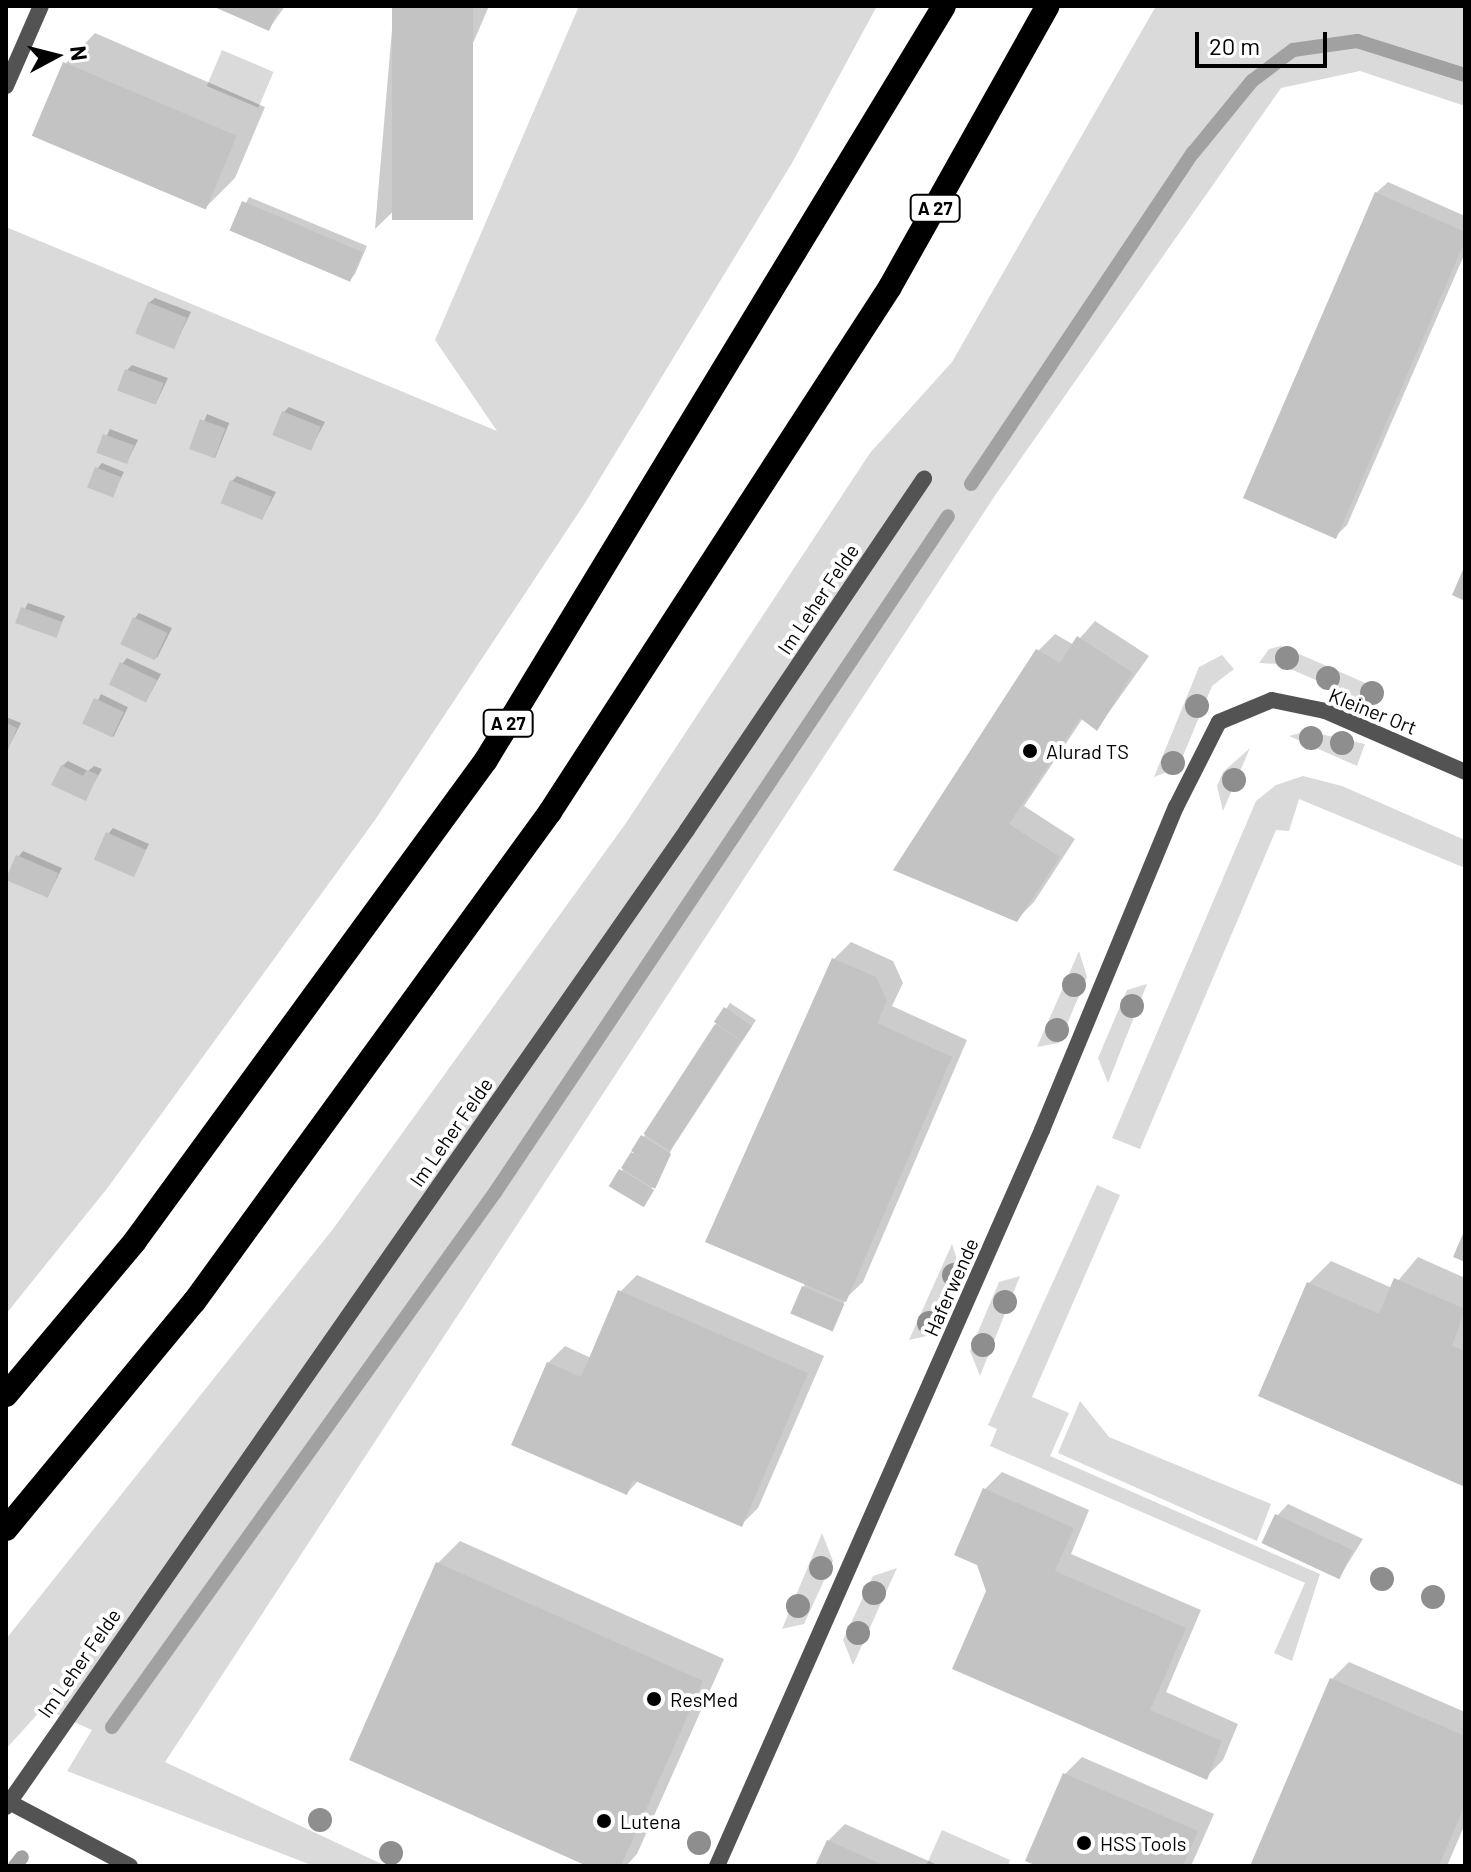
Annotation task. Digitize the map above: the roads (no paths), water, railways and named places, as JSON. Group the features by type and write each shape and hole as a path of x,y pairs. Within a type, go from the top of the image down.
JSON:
{"highway":[{"name":"A 27","path":"6,1395 135,1241 486,760 944,6"},
{"name":"A 27","path":"6,1529 194,1302 550,812 890,287 1048,6"}],"street":[{"path":"6,86 41,6"},
{"name":"Im Leher Felde","path":"8,1804 687,830 924,478"},
{"name":"Kleiner Ort","path":"1219,722 1264,702 1325,711 1465,772"},
{"name":"Haferwende","path":"717,1866 1042,1130 1176,807 1219,722"},
{"path":"8,1804 112,1861 130,1866"}],"waterway":[{"path":"971,484 1193,153 1252,81 1293,50 1357,41 1465,75"},
{"path":"112,1727 496,1191 948,516"},
{"path":"15,1866 22,1857"}],"place":[{"name":"Alurad TS","path":"1030,751"},
{"name":"ResMed","path":"654,1699"},
{"name":"Lutena","path":"604,1821"},
{"name":"HSS Tools","path":"1084,1843"}]}
